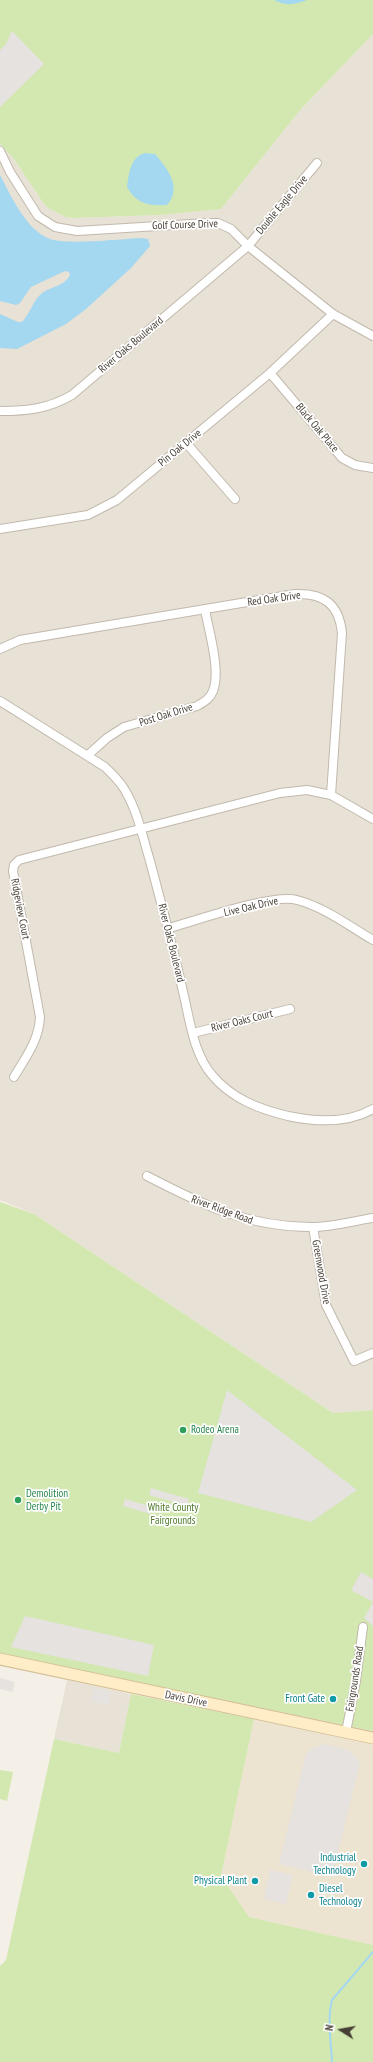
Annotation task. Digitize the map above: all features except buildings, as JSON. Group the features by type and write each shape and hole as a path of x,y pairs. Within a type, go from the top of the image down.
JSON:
{"street":[{"name":"Golf Course Drive","path":"0,152 10,172 38,216 55,227 77,231 218,223 231,228 248,246 333,314 373,336"},
{"name":"Double Eagle Drive","path":"248,246 317,163"},
{"name":"River Oaks Boulevard","path":"0,411 24,411 42,408 60,402 72,395 248,246"},
{"name":"Pin Oak Drive","path":"0,529 88,515 117,500 270,373 333,314"},
{"name":"Black Oak Place","path":"270,373 342,458 355,465 373,468"},
{"path":"186,444 235,499"},
{"name":"Red Oak Drive","path":"0,649 20,640 303,594 319,597 333,606 338,614 342,633 331,794"},
{"name":"Post Oak Drive","path":"88,756 107,738 124,727 197,706 206,701 213,692 216,680 205,610"},
{"name":"River Oaks Boulevard","path":"0,701 105,767 117,778 127,793 140,828 168,928 193,1033 201,1058 212,1075 246,1103 298,1118 326,1121 347,1120 373,1109"},
{"path":"140,828 280,793 307,790 331,794 373,819"},
{"name":"Ridgeview Court","path":"14,1077 36,1041 40,1017 13,871 14,865 19,860 140,828"},
{"name":"Live Oak Drive","path":"168,928 275,899 296,899 319,908 373,940"},
{"name":"River Oaks Court","path":"193,1033 290,1009"},
{"name":"River Ridge Road","path":"147,1176 197,1202 247,1220 269,1224 314,1227 373,1218"},
{"name":"Greenwood Drive","path":"314,1227 326,1305 354,1361 373,1352"},
{"name":"Fairgrounds Road","path":"346,1732 356,1681 363,1626"},
{"name":"Davis Drive","path":"0,1659 373,1738"}],"shaded area":[{"path":"12,31 44,64 0,107 0,50 6,44"},
{"path":"373,34 373,1410 333,1413 34,1214 0,1200 0,144 14,159 48,208 65,217 161,215 221,209 301,109"},
{"path":"227,1390 357,1490 311,1522 198,1493"},
{"path":"151,1488 189,1499 187,1506 149,1495"},
{"path":"125,1499 152,1507 150,1514 123,1506"},
{"path":"361,1572 373,1579 373,1602 351,1590"},
{"path":"373,1602 373,1626 364,1618"},
{"path":"25,1616 154,1645 148,1676 11,1647"},
{"path":"0,1678 15,1682 13,1692 0,1689"},
{"path":"67,1680 131,1694 119,1753 54,1739"},
{"path":"94,1688 111,1692 108,1705 91,1701"},
{"path":"254,1719 373,1745 373,1945 249,1917 221,1876"},
{"path":"324,1744 349,1750 360,1762 332,1877 279,1864 306,1754 310,1749"},
{"path":"270,1870 293,1875 286,1904 264,1899"}],"green space":[{"path":"0,0 373,0 373,34 301,109 221,209 161,215 74,218 65,217 48,208 14,159 0,144"},
{"name":"White County Fairgrounds","path":"0,1202 34,1214 333,1413 373,1410 373,1731 0,1654"},
{"path":"131,1694 254,1719 221,1876 249,1917 373,1945 373,2062 0,2062 0,1966 6,1960 54,1739 119,1753"},
{"path":"0,1770 13,1772 7,1801 0,1799"}],"water":[{"path":"274,0 307,0 290,4"},
{"path":"145,153 155,154 172,178 174,192 172,199 167,205 144,203 135,197 127,187 133,162 140,155"},
{"path":"0,175 20,212 41,235 58,241 69,242 142,238 148,239 150,246 131,268 86,309 66,324 17,349 0,348 0,314 18,322 22,322 42,293 65,282 70,275 69,272 65,271 31,287 20,303 16,305 0,301"}],"waterway":[{"path":"332,2062 330,2023 332,2000 373,1952"}],"place":[{"name":"Rodeo Arena","path":"183,1430"},
{"name":"Demolition Derby Pit","path":"18,1500"},
{"name":"Front Gate","path":"333,1699"},
{"name":"Industrial Technology","path":"364,1864"},
{"name":"Physical Plant","path":"255,1881"},
{"name":"Diesel Technology","path":"311,1895"}]}
